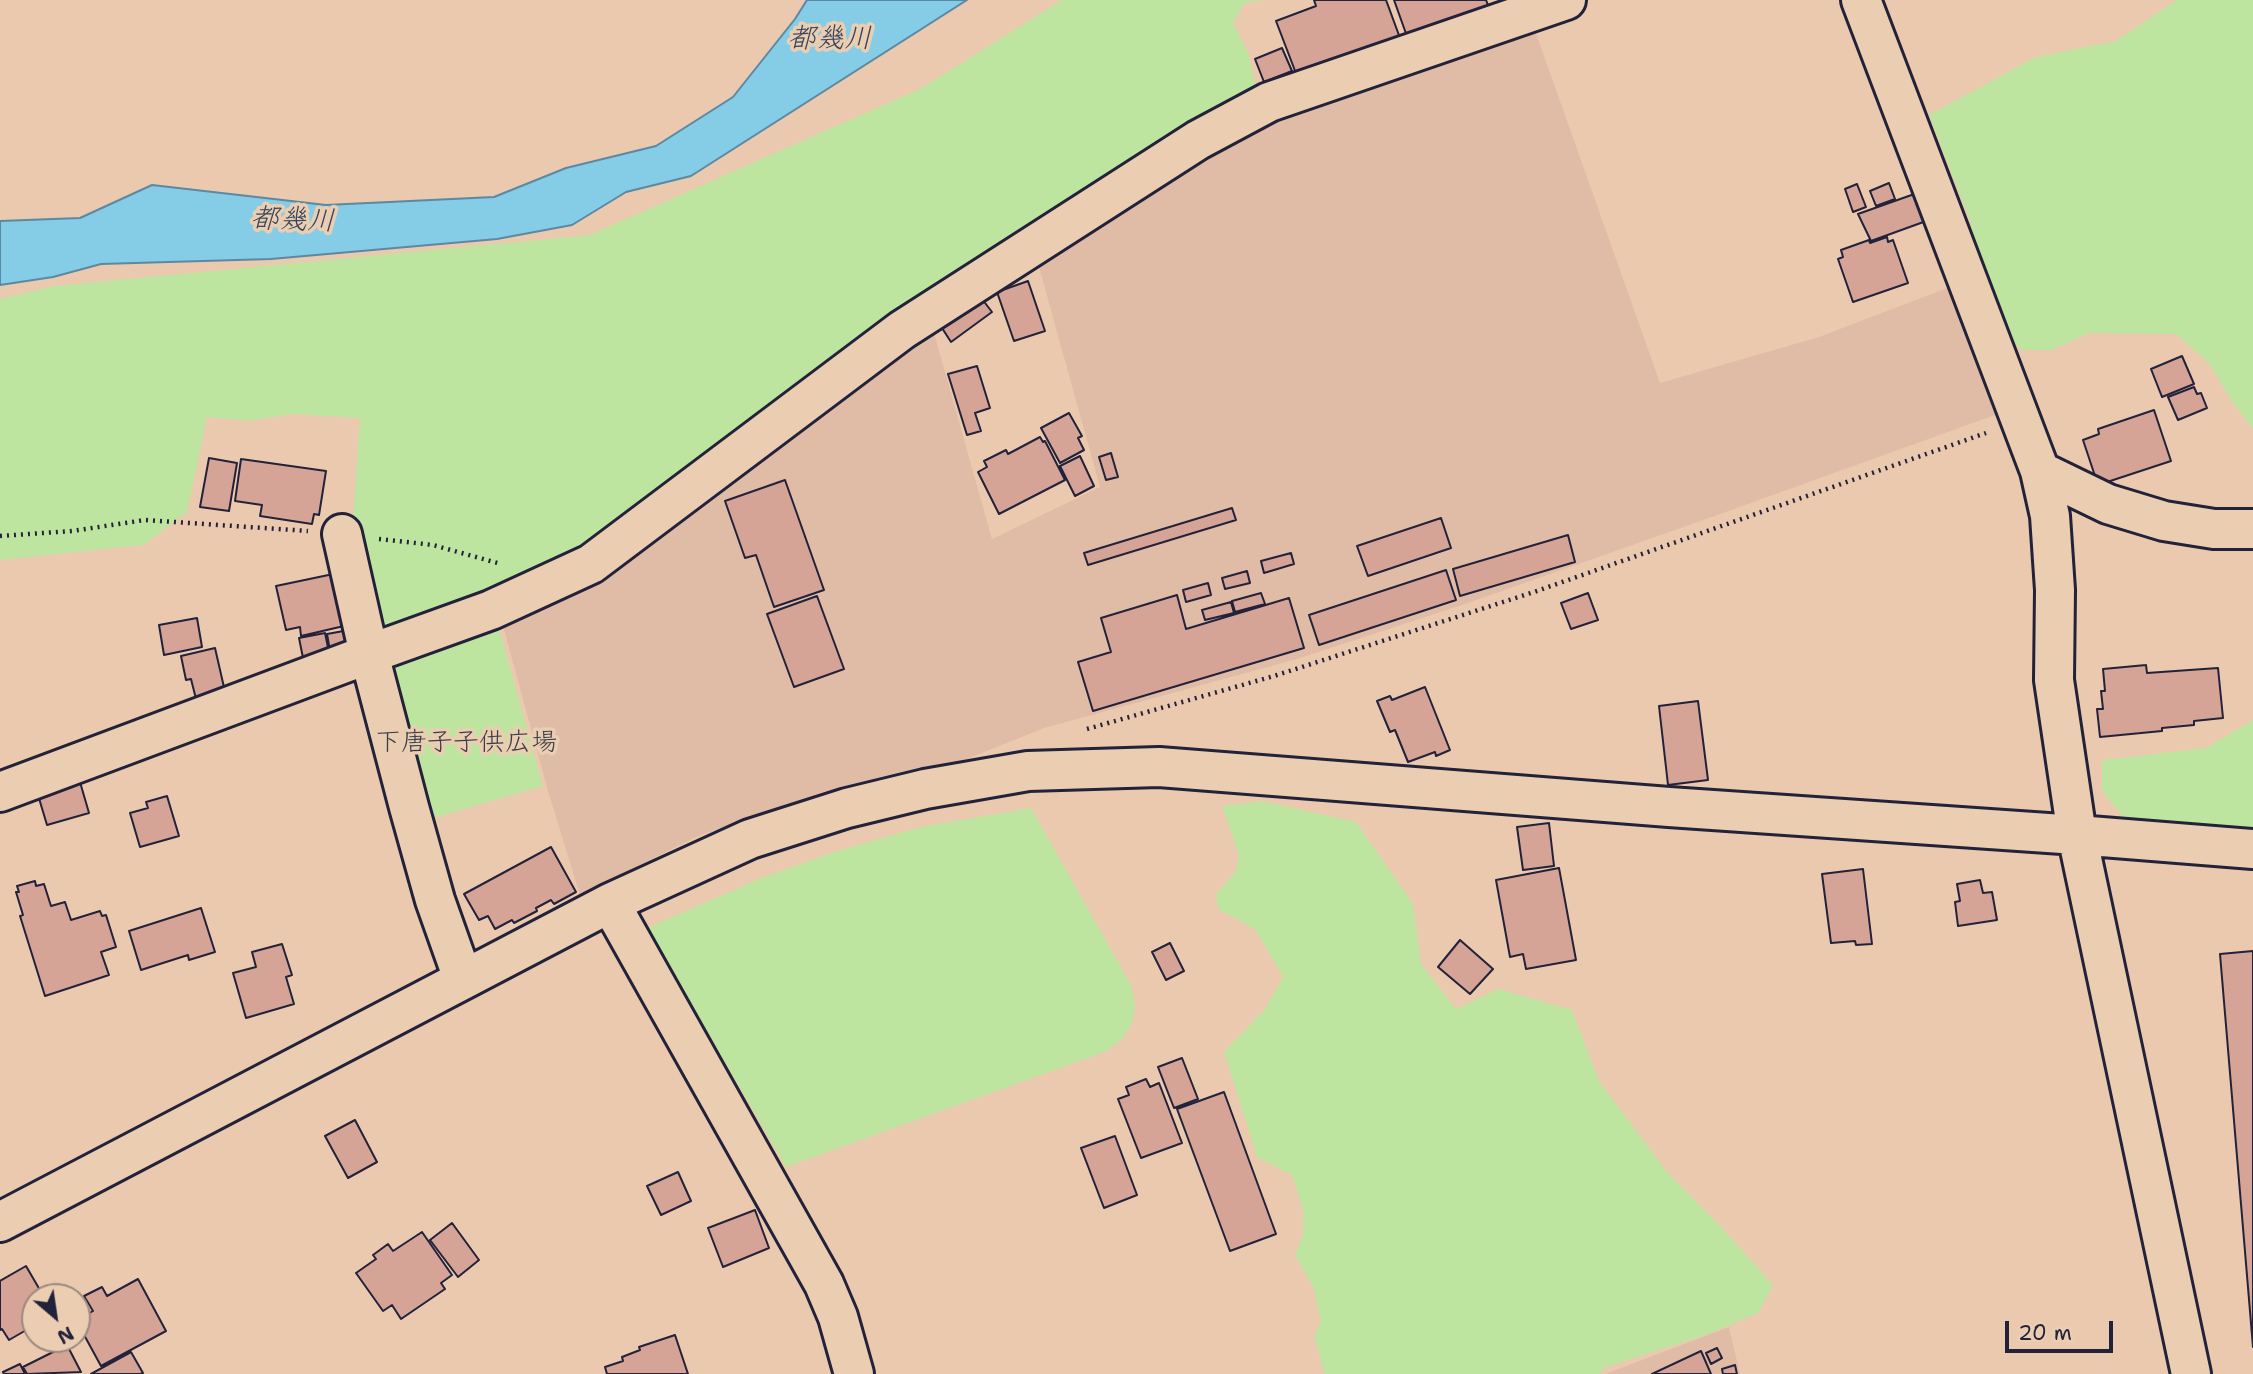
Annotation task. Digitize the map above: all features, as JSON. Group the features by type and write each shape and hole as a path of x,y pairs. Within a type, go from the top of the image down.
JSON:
{"street":[{"path":"0,792 491,611 591,564 902,330 1199,141 1269,102 1566,0"},
{"path":"1861,0 2040,471 2050,516 2055,590 2054,680 2077,835 2191,1374"},
{"path":"2040,471 2108,504 2164,521 2214,529 2253,529"},
{"path":"342,534 369,654 431,887 463,979"},
{"path":"0,1222 463,979 610,904 750,839 847,808 925,789 1028,771 1159,767 2253,849"},
{"path":"610,904 824,1284 838,1317 855,1374"}],"path":[{"path":"1078,734 1274,676 1534,592 2020,422"},
{"path":"0,536 72,531 145,520 342,534 433,545 504,565 541,587"}],"shaded area":[{"path":"1533,25 1660,383 1819,337 1955,285 2004,401 1995,415 1465,604 1297,659 1044,728 959,762 822,792 698,836 580,895 548,791 502,622 643,549 791,429 932,326 992,539 1100,487 1036,256 1244,128"},
{"path":"1729,1327 1740,1374 1607,1374 1608,1373"}],"green space":[{"path":"1062,0 1265,0 1245,3 1233,22 1249,56 1256,89 1128,192 683,510 392,639 375,627 353,521 360,418 293,414 249,421 207,417 187,512 144,545 0,560 0,299 54,286 590,235 922,88"},
{"path":"2177,0 2253,0 2253,429 2231,400 2209,363 2176,334 2089,333 2052,350 2021,350 1995,320 1974,266 1971,223 1929,115 2036,57 2116,41"},
{"name":"下唐子子供広場","path":"496,618 543,786 423,821 390,671 398,660"},
{"path":"2253,720 2253,837 2128,823 2102,791 2102,760 2206,748"},
{"path":"1262,801 1356,822 1413,904 1421,964 1456,1009 1498,989 1572,1010 1599,1081 1667,1172 1773,1285 1758,1313 1708,1334 1603,1368 1600,1374 1325,1374 1314,1336 1321,1322 1314,1289 1295,1255 1303,1234 1303,1210 1292,1175 1257,1157 1224,1052 1265,1009 1283,977 1255,929 1218,909 1216,894 1236,871 1239,856 1222,806"},
{"path":"1031,808 1131,985 1135,1003 1133,1020 1124,1037 1107,1051 786,1167 647,928 759,879 834,852 921,827"}],"water":[{"name":"都幾川","path":"807,0 967,0 691,176 626,192 572,225 497,239 271,259 101,264 53,277 0,285 0,221 80,218 152,185 326,205 494,197 566,168 656,146 733,97"}],"building":[{"path":"1314,0 1386,0 1400,38 1297,76 1276,21 1316,6"},
{"path":"1394,0 1486,0 1491,13 1409,42"},
{"path":"1282,48 1292,71 1264,82 1255,59"},
{"path":"1889,183 1895,199 1876,206 1870,191"},
{"path":"1857,184 1866,207 1853,212 1845,189"},
{"path":"1920,192 1929,220 1871,241 1858,214"},
{"path":"1887,237 1888,242 1893,240 1908,283 1853,302 1838,259 1843,257 1841,250"},
{"path":"1028,281 1045,331 1014,341 997,292"},
{"path":"982,299 992,312 951,342 942,328"},
{"path":"2182,356 2194,384 2162,397 2151,369"},
{"path":"977,366 990,408 975,413 981,431 967,435 948,374"},
{"path":"2194,387 2197,394 2201,393 2207,408 2178,420 2168,397"},
{"path":"2154,410 2171,461 2098,485 2083,440 2099,434 2098,429"},
{"path":"1069,413 1082,436 1078,438 1084,450 1060,463 1041,428"},
{"path":"1040,437 1045,441 1065,480 999,514 978,472 987,467 984,461 1006,450 1008,454"},
{"path":"1111,453 1118,477 1106,480 1099,457"},
{"path":"1080,456 1094,486 1075,496 1060,466"},
{"path":"209,458 237,463 229,511 200,507"},
{"path":"241,459 326,471 319,515 314,514 312,524 260,516 262,505 235,501"},
{"path":"785,480 824,590 774,607 756,555 745,558 725,501"},
{"path":"1232,508 1236,520 1088,565 1084,553"},
{"path":"1441,518 1451,548 1368,576 1357,546"},
{"path":"1568,535 1575,562 1460,596 1453,569"},
{"path":"1291,553 1294,564 1264,573 1261,561"},
{"path":"1446,570 1456,600 1319,645 1309,615"},
{"path":"1247,571 1250,583 1225,589 1222,578"},
{"path":"338,573 344,626 301,636 300,627 286,630 276,586"},
{"path":"1208,583 1211,595 1186,602 1183,590"},
{"path":"1261,593 1265,604 1235,612 1232,601"},
{"path":"1588,593 1598,620 1571,629 1561,603"},
{"path":"1177,595 1186,629 1289,598 1304,648 1093,711 1078,662 1111,652 1101,618"},
{"path":"817,596 844,669 794,687 767,614"},
{"path":"1231,602 1234,613 1205,620 1202,610"},
{"path":"197,618 202,647 164,655 159,625"},
{"path":"349,630 352,647 330,651 327,634"},
{"path":"325,633 330,657 304,663 299,638"},
{"path":"215,648 226,696 197,703 191,679 186,680 181,656"},
{"path":"2146,665 2147,673 2218,668 2223,718 2194,721 2194,725 2162,728 2162,731 2100,737 2097,709 2103,709 2103,669"},
{"path":"1425,687 1450,750 1436,756 1435,752 1408,762 1395,730 1390,732 1377,701 1390,696 1392,700"},
{"path":"1698,701 1708,780 1668,785 1659,706"},
{"path":"80,782 89,813 47,825 38,795"},
{"path":"167,796 179,836 140,847 130,813 148,808 146,802"},
{"path":"1549,823 1554,866 1523,870 1517,827"},
{"path":"551,847 576,892 554,904 551,900 514,923 512,920 495,929 488,916 479,920 464,894"},
{"path":"1559,868 1576,960 1526,969 1523,954 1510,957 1496,880"},
{"path":"1863,869 1872,944 1856,945 1855,941 1831,943 1822,874"},
{"path":"1980,880 1983,893 1992,892 1997,920 1958,926 1955,902 1960,901 1957,884"},
{"path":"35,881 36,886 44,884 51,906 65,902 71,920 100,911 102,916 106,915 116,947 101,952 109,975 45,996 20,916 23,915 16,892 19,892 17,886"},
{"path":"201,908 215,952 189,960 188,955 141,970 129,931"},
{"path":"1460,940 1493,969 1470,994 1438,967"},
{"path":"1170,943 1184,971 1166,980 1152,952"},
{"path":"282,944 292,975 286,977 294,1004 246,1018 233,973 256,967 252,952"},
{"path":"2253,951 2253,1347 2220,954"},
{"path":"1182,1058 1198,1099 1174,1108 1158,1067"},
{"path":"1146,1079 1150,1087 1159,1083 1182,1143 1141,1158 1118,1099 1129,1095 1126,1087"},
{"path":"1224,1092 1276,1234 1230,1251 1177,1109"},
{"path":"355,1120 377,1162 348,1178 325,1136"},
{"path":"1115,1136 1137,1195 1104,1208 1081,1148"},
{"path":"678,1172 691,1201 661,1215 647,1186"},
{"path":"755,1210 769,1248 723,1267 708,1228"},
{"path":"452,1223 479,1260 458,1277 430,1240"},
{"path":"422,1232 452,1275 441,1283 445,1289 401,1319 392,1305 383,1311 356,1273 376,1259 373,1255 388,1244 393,1251"},
{"path":"26,1266 36,1283 21,1283 21,1333 9,1340 2,1329 0,1330 0,1281"},
{"path":"138,1279 166,1331 101,1366 91,1348 91,1292 102,1287 107,1296"},
{"path":"675,1335 688,1374 607,1374 605,1367 623,1361 622,1357 640,1350 639,1347"},
{"path":"1717,1348 1722,1358 1711,1364 1706,1353"},
{"path":"1701,1351 1711,1374 1652,1374"},
{"path":"131,1352 143,1373 91,1374"},
{"path":"51,1353 71,1353 81,1372 27,1374 23,1367"},
{"path":"20,1364 25,1374 4,1374 3,1372"},
{"path":"1735,1365 1737,1374 1723,1374 1722,1369"}]}
